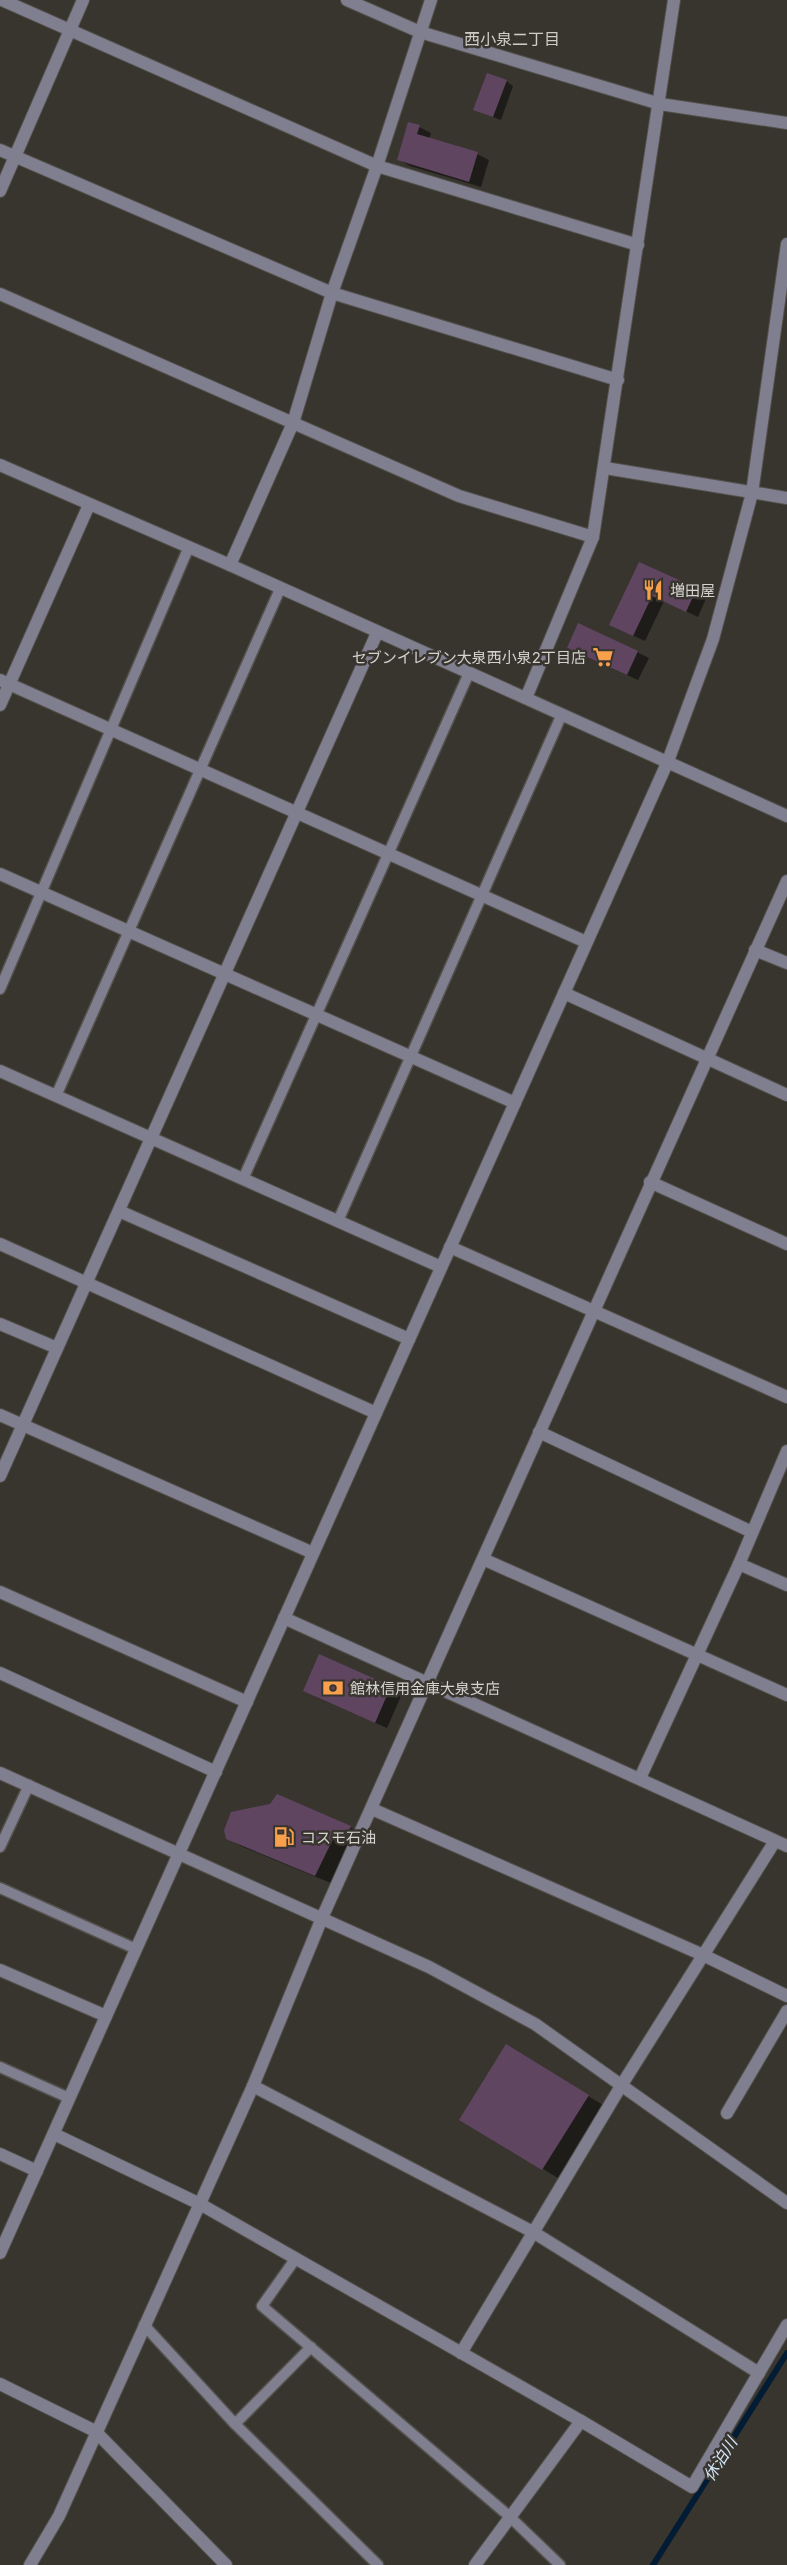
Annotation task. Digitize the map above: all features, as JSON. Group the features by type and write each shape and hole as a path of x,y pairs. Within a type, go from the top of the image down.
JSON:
{"street":[{"path":"2,0 377,166 638,244"},
{"path":"0,191 83,0"},
{"path":"347,0 420,32 660,104 787,123"},
{"path":"230,565 293,423 332,293 377,166 431,0"},
{"path":"526,698 593,537 674,0"},
{"path":"0,150 332,293 618,380"},
{"path":"0,2253 668,761 713,639 752,493 787,244"},
{"path":"0,294 459,496 593,537"},
{"path":"0,465 188,549 230,565 787,816"},
{"path":"605,468 787,498"},
{"path":"0,705 5,682 89,504"},
{"path":"0,1476 377,633"},
{"path":"5,682 586,942"},
{"path":"0,874 514,1103"},
{"path":"30,2565 59,2516 95,2431 200,2204 253,2086 322,1918 650,1182 787,881"},
{"path":"755,950 787,963"},
{"path":"564,993 787,1095"},
{"path":"0,1071 441,1267"},
{"path":"650,1182 787,1245"},
{"path":"119,1211 409,1339"},
{"path":"0,1244 376,1413"},
{"path":"450,1246 787,1397"},
{"path":"0,1324 57,1348"},
{"path":"0,1415 313,1553"},
{"path":"539,1432 752,1532"},
{"path":"640,1778 739,1564 787,1451"},
{"path":"483,1559 787,1695"},
{"path":"739,1564 787,1585"},
{"path":"0,1592 247,1702"},
{"path":"284,1618 781,1844 703,1955 621,2086 461,2353"},
{"path":"0,1673 216,1772"},
{"path":"0,1773 429,1967 535,2024 787,2203"},
{"path":"372,1809 703,1955 787,1996"},
{"path":"0,1971 106,2016"},
{"path":"727,2113 787,2011"},
{"path":"253,2086 533,2232 759,2373"},
{"path":"54,2134 200,2204 581,2421 692,2487 787,2325"},
{"path":"0,2154 37,2171"},
{"path":"0,2384 95,2431 226,2565"},
{"path":"475,2565 581,2421"}],"lane":[{"path":"0,989 188,549"},
{"path":"56,1096 280,589"},
{"path":"243,1179 469,673"},
{"path":"338,1221 562,714"},
{"path":"0,1847 29,1785"},
{"path":"0,1888 136,1949"},
{"path":"0,2067 69,2098"},
{"path":"296,2258 262,2306 509,2516 560,2565"},
{"path":"144,2325 235,2424 378,2565"},
{"path":"235,2424 311,2348"}],"building":[{"path":"487,73 507,80 493,117 473,110"},
{"path":"408,122 420,125 417,134 478,152 469,182 397,160"},
{"path":"639,562 697,588 686,612 652,596 633,636 609,625"},
{"path":"578,623 638,651 627,675 567,648"},
{"path":"319,1654 391,1686 375,1723 303,1691"},
{"path":"277,1794 351,1826 343,1846 334,1837 315,1876 226,1839 224,1830 231,1812 270,1804"},
{"path":"506,2044 589,2095 542,2170 459,2120"}],"waterway":[{"name":"休泊川","path":"653,2565 787,2353"}],"place":[{"name":"増田屋","path":"653,590"},
{"name":"セブンイレブン大泉西小泉2丁目店","path":"603,657"},
{"name":"館林信用金庫大泉支店","path":"333,1688"},
{"name":"コスモ石油","path":"284,1837"}],"district":[{"name":"西小泉二丁目","path":"512,39"}]}
